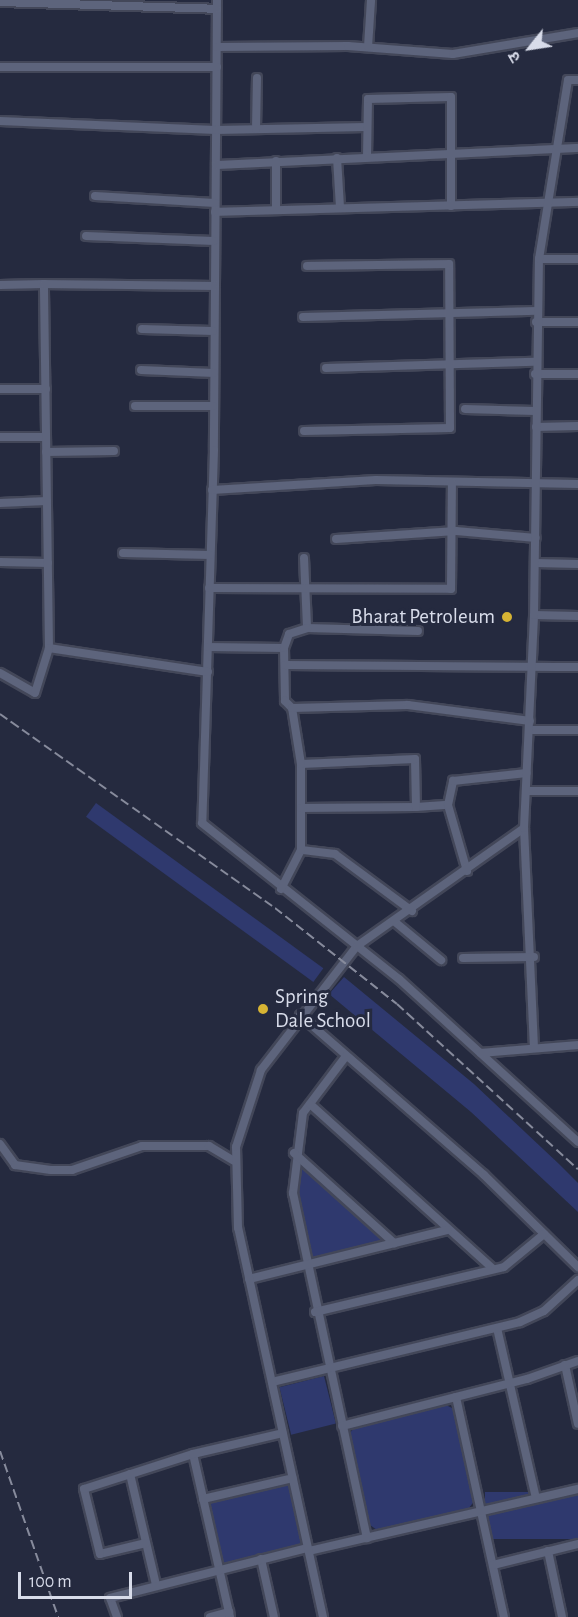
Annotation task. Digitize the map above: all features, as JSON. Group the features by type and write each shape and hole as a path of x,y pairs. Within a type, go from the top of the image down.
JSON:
{"street":[{"path":"368,47 371,0"},
{"path":"0,2 217,4 212,490 202,823 281,889 357,946 481,1053 578,1142"},
{"path":"217,47 368,47 453,54 578,33"},
{"path":"0,67 216,67"},
{"path":"256,129 257,78"},
{"path":"534,1047 534,957 524,828 533,668 536,538 534,362 539,259 555,148 568,80 578,80"},
{"path":"367,157 366,127 371,97 451,97 451,206"},
{"path":"0,121 216,129 366,127"},
{"path":"216,165 578,148"},
{"path":"337,158 340,207"},
{"path":"276,161 276,208"},
{"path":"95,196 215,207 276,208 578,202"},
{"path":"86,236 214,241"},
{"path":"539,259 578,259"},
{"path":"304,431 450,428 449,264 307,266"},
{"path":"0,673 35,693 50,648 44,284"},
{"path":"0,285 213,286"},
{"path":"303,317 537,311"},
{"path":"536,322 578,322"},
{"path":"142,329 213,331"},
{"path":"326,368 451,362 534,362"},
{"path":"141,370 214,373"},
{"path":"535,374 578,374"},
{"path":"0,389 46,389"},
{"path":"135,406 213,406"},
{"path":"465,409 535,411"},
{"path":"536,426 578,426"},
{"path":"0,437 46,437"},
{"path":"46,452 114,451"},
{"path":"212,490 452,482 578,484"},
{"path":"209,588 451,589 456,531 452,482"},
{"path":"0,503 47,501"},
{"path":"336,539 456,531 536,538"},
{"path":"123,553 210,555"},
{"path":"304,558 307,628"},
{"path":"0,562 48,563"},
{"path":"535,563 578,564"},
{"path":"534,615 578,616"},
{"path":"281,889 302,850 302,764 292,708 285,701 284,648 289,634 307,628 418,631"},
{"path":"208,647 284,648"},
{"path":"50,648 208,672"},
{"path":"285,665 578,667"},
{"path":"292,708 408,705 530,726 578,730"},
{"path":"302,764 415,759 416,807"},
{"path":"467,871 448,805 453,782 527,772"},
{"path":"526,791 578,790"},
{"path":"301,808 448,805"},
{"path":"323,1617 235,1208 234,1161 261,1070 300,1015 357,946 412,911 524,828"},
{"path":"302,850 335,854 412,911"},
{"path":"395,922 441,960"},
{"path":"463,958 534,957"},
{"path":"300,1015 578,1267"},
{"path":"481,1053 578,1045"},
{"path":"346,1056 310,1104 294,1154 292,1193 315,1312 367,1538"},
{"path":"310,1104 447,1230 493,1269"},
{"path":"0,1144 15,1165 51,1170 72,1170 142,1146 209,1146 234,1161"},
{"path":"294,1154 394,1243"},
{"path":"249,1278 447,1230"},
{"path":"315,1312 493,1269 516,1260 544,1234"},
{"path":"272,1382 496,1328 544,1311 578,1280"},
{"path":"496,1328 536,1498"},
{"path":"342,1426 510,1384 578,1361"},
{"path":"565,1365 578,1424"},
{"path":"456,1397 504,1617"},
{"path":"146,1543 100,1554 84,1489 193,1454 283,1433"},
{"path":"193,1454 229,1614 210,1617"},
{"path":"130,1474 156,1585"},
{"path":"204,1499 293,1478"},
{"path":"117,1617 110,1598 156,1585 261,1558 367,1538 578,1489"},
{"path":"493,1564 578,1544"},
{"path":"548,1551 562,1617"},
{"path":"261,1558 274,1617"}],"shaded area":[{"path":"96,803 323,968 313,982 86,817"},
{"path":"344,977 474,1084 578,1183 578,1212 471,1112 329,994"},
{"path":"299,1163 386,1240 309,1258 298,1200"},
{"path":"324,1376 336,1424 291,1435 279,1387"},
{"path":"446,1405 454,1409 475,1500 469,1508 377,1530 370,1525 348,1435 354,1428"},
{"path":"289,1484 303,1545 223,1564 209,1502"},
{"path":"485,1492 578,1492 578,1539 485,1539"}],"railway":[{"path":"0,714 275,908 397,1004 578,1169"},
{"path":"0,1451 58,1617"}],"place":[{"name":"Bharat Petroleum","path":"507,617"},
{"name":"Spring Dale School","path":"263,1009"}]}
